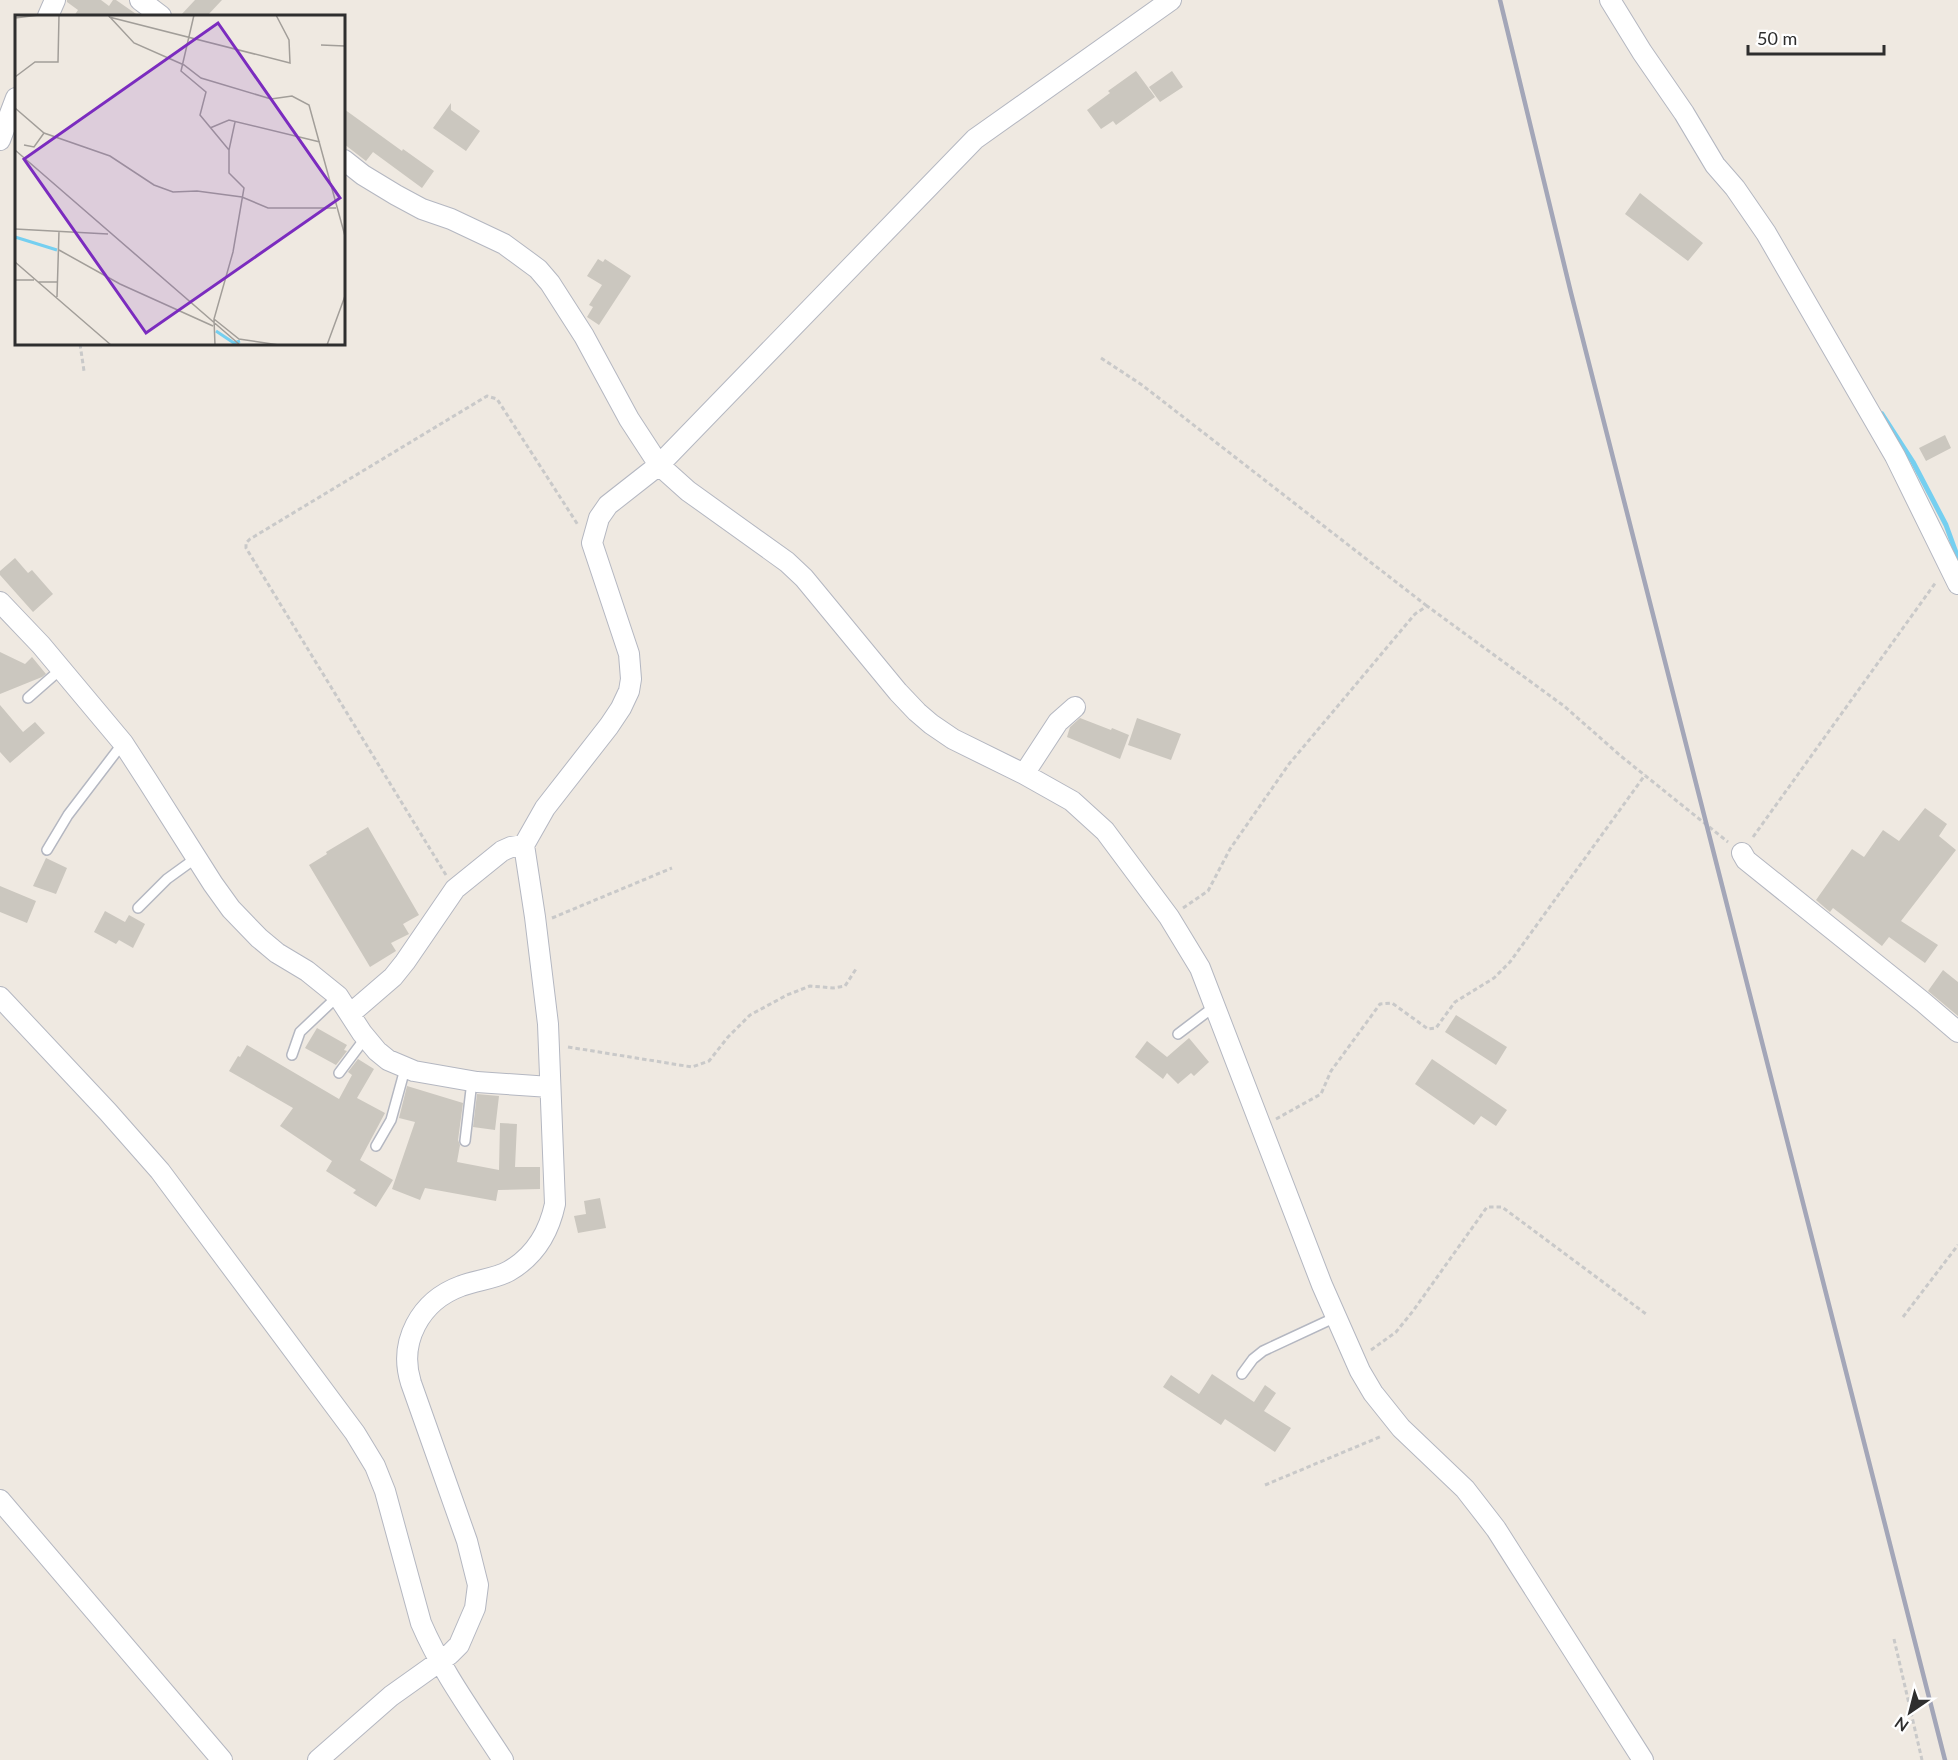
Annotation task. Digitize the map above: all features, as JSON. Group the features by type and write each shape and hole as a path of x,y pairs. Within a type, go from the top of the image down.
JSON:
{"street":[{"path":"48,15 55,0"},
{"path":"140,0 160,15"},
{"path":"318,1760 391,1695 440,1662 459,1645 475,1608 478,1585 467,1541 424,1424 408,1372 407,1351 413,1329 438,1299 458,1287 508,1272 532,1253 545,1236 555,1204 548,1023 524,845 545,808 621,708 630,685 629,654 592,543 599,518 608,505 659,465 975,139 1171,0"},
{"path":"1610,0 1715,165 1735,188 1766,233 1895,456 1958,584"},
{"path":"0,140 15,101"},
{"path":"345,161 396,195 504,244 538,269 550,283 584,336 628,419 659,465 688,491 787,562 804,578 898,692 931,724 953,739 1063,795 1105,831 1169,917 1200,968 1336,1317 1373,1393 1401,1428 1465,1489 1496,1529 1643,1760"},
{"path":"0,602 61,669 123,743 231,909 277,953 307,971 338,996 377,1051 405,1069 472,1081 550,1087"},
{"path":"1024,774 1058,722 1075,707"},
{"path":"350,1014 399,970 455,889 502,851 524,845"},
{"path":"1742,853 1746,860 1958,1032"},
{"path":"0,997 160,1171 355,1433 375,1466 385,1491 421,1623 440,1662 502,1760"},
{"path":"0,1500 222,1760"}],"lane":[{"path":"28,698 61,669"},
{"path":"47,850 68,815 123,743"},
{"path":"138,908 168,879 196,858"},
{"path":"292,1055 300,1032 338,996"},
{"path":"1178,1034 1215,1006"},
{"path":"339,1073 366,1037"},
{"path":"376,1146 391,1120 405,1069"},
{"path":"465,1141 472,1081"},
{"path":"1242,1374 1263,1351 1336,1317"}],"path":[{"path":"80,345 84,371"},
{"path":"1101,358 1142,385 1427,606 1564,706 1742,853 1948,564"},
{"path":"455,889 246,548 246,543 487,396 497,399 572,516 592,543"},
{"path":"1169,917 1208,891 1230,849 1288,764 1415,614 1427,606"},
{"path":"1261,1127 1321,1094 1331,1071 1380,1004 1392,1003 1428,1029 1436,1028 1455,1002 1494,978 1510,962 1645,775"},
{"path":"536,925 672,868"},
{"path":"548,1044 692,1066 709,1061 750,1015 787,995 810,986 833,988 845,986 856,969"},
{"path":"1356,1362 1396,1332 1486,1207 1502,1207 1646,1314"},
{"path":"1904,1317 1958,1245"},
{"path":"1266,1485 1401,1428"},
{"path":"1894,1639 1922,1760"}],"building":[{"path":"67,0 101,0 109,6 113,0 116,0 138,15 75,15 78,10"},
{"path":"195,0 222,0 208,15 181,15"},
{"path":"1136,71 1155,97 1116,125 1113,121 1101,129 1087,110"},
{"path":"1172,71 1183,87 1160,102 1149,87"},
{"path":"451,103 451,110 480,131 466,151 433,128"},
{"path":"345,110 434,171 422,188 373,152 366,161 345,145"},
{"path":"1640,193 1703,243 1688,261 1625,214"},
{"path":"598,259 603,262 605,259 631,276 599,325 587,317 593,307 589,305 602,285 587,276"},
{"path":"1945,435 1951,448 1926,461 1919,448"},
{"path":"15,558 28,573 32,570 53,594 33,612 0,575 0,571"},
{"path":"0,652 25,664 32,657 46,674 0,694"},
{"path":"0,705 23,732 35,722 45,733 10,763 0,752"},
{"path":"1080,718 1129,735 1120,759 1067,737 1070,727"},
{"path":"1137,718 1181,734 1171,760 1128,745"},
{"path":"1925,808 1947,824 1939,836 1956,850 1901,921 1938,945 1925,963 1889,937 1882,946 1833,908 1830,912 1816,900 1852,849 1864,857 1883,830 1899,841"},
{"path":"368,827 419,915 403,924 409,934 391,943 396,951 370,967 309,865"},
{"path":"46,858 67,868 56,894 33,886"},
{"path":"0,886 36,901 27,923 0,912"},
{"path":"105,911 125,922 129,915 145,924 133,948 119,940 116,944 94,932"},
{"path":"1943,970 1958,982 1958,1016 1928,991"},
{"path":"1456,1015 1507,1047 1496,1065 1445,1032"},
{"path":"317,1028 347,1045 344,1050 347,1051 336,1065 305,1048"},
{"path":"1189,1038 1209,1062 1194,1076 1191,1073 1178,1084 1167,1073 1163,1079 1135,1057 1147,1041 1167,1057"},
{"path":"247,1045 339,1099 352,1075 348,1072 358,1059 374,1069 357,1098 385,1113 360,1160 393,1180 376,1207 353,1193 356,1190 326,1171 332,1161 280,1126 293,1108 229,1071"},
{"path":"1432,1059 1507,1110 1496,1126 1481,1116 1474,1125 1415,1084"},
{"path":"407,1086 463,1103 457,1162 499,1170 500,1123 517,1124 515,1167 540,1167 540,1189 498,1190 496,1201 425,1188 420,1200 392,1189 415,1122 399,1118"},
{"path":"477,1094 499,1096 495,1130 473,1127"},
{"path":"600,1198 606,1228 578,1233 574,1216 586,1214 584,1201"},
{"path":"1212,1374 1254,1402 1265,1385 1276,1393 1264,1411 1291,1428 1275,1452 1225,1419 1221,1425 1163,1387 1171,1375 1199,1394"}],"waterway":[{"path":"1882,414 1913,462 1946,525 1958,558"}],"railway":[{"path":"1500,0 1571,293 1945,1760"}]}
